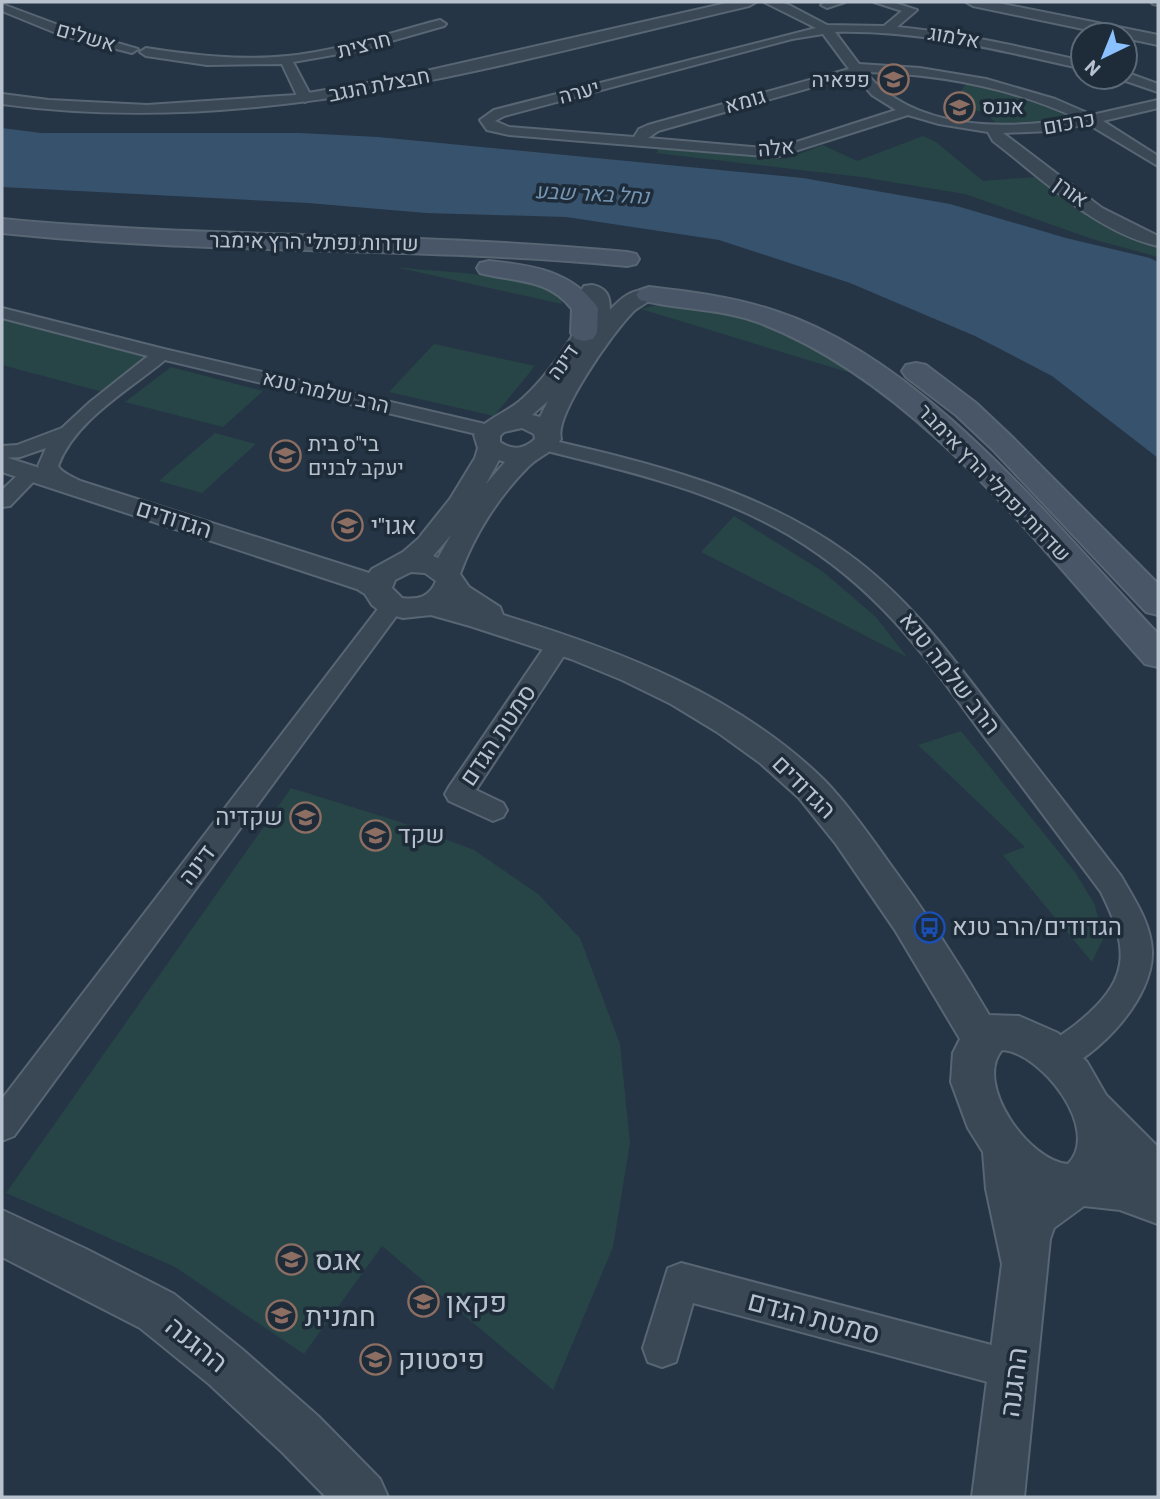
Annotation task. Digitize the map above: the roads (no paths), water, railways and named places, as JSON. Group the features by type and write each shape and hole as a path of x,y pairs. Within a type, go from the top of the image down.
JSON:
{"main road":[{"name":"שדרות נפתלי הרץ אימבר","path":"2,226 142,238 475,246 559,251 649,276 771,318 819,338 897,387 967,450 1158,656"},
{"name":"שדרות נפתלי הרץ אימבר","path":"2,241 132,251 545,264 559,268 587,286 621,298 649,276 685,278 741,289 801,309 874,344 926,378 1002,443 1158,604"},
{"path":"393,258 498,269 560,283 571,290 585,307 584,333"},
{"path":"587,286 581,276 592,265 649,276"}],"street":[{"name":"חבצלת הנגב","path":"2,99 55,106 151,108 305,98 391,84 749,2"},
{"name":"כרכום","path":"769,2 792,10 824,29 856,70 880,95 908,111 953,124 994,129 1039,130 1091,121 1158,104"},
{"path":"880,2 911,10 888,28"},
{"path":"972,2 1158,40"},
{"name":"אשלים","path":"2,7 65,32 139,51"},
{"name":"חרצית","path":"139,51 207,61 286,60 356,47 440,24"},
{"name":"אלמוג","path":"824,29 888,28 970,38 1069,62"},
{"name":"יערה","path":"639,141 509,131 492,127 486,120 512,110 824,29"},
{"path":"286,60 305,98"},
{"name":"גומא","path":"639,141 644,132 653,128 856,70 909,69 965,79 1040,100 1091,121"},
{"path":"1139,81 1158,88"},
{"name":"אלה","path":"639,141 776,153 908,111"},
{"path":"1091,121 1158,162"},
{"name":"אורן","path":"994,129 998,138 1114,223 1136,235 1158,241"},
{"name":"דינה","path":"429,606 445,595 453,552 514,467 540,444 557,404 620,312 649,276"},
{"name":"דינה","path":"2,1125 392,581 422,552 483,469 495,434 537,400 584,333 599,310 599,297 587,286"},
{"name":"הרב שלמה טנא","path":"2,313 495,434"},
{"path":"76,487 54,477 48,466 50,453 68,432 162,354"},
{"path":"530,422 540,444 507,455 495,434 530,422"},
{"path":"2,452 20,451 68,432"},
{"name":"הרב שלמה טנא","path":"540,444 643,467 699,485 798,530 867,578 901,610 932,646 1111,884 1133,928 1137,961 1127,992 1109,1018 1056,1058"},
{"name":"הגדודים","path":"2,464 317,566 392,581 411,609 429,606 549,641"},
{"path":"2,501 31,473"},
{"path":"392,581 432,565 448,577"},
{"name":"הגדודים","path":"448,577 459,594 473,605 549,641 633,673 681,696 770,753 811,790 856,844 924,942 981,1038"},
{"name":"סמטת הגדם","path":"494,810 459,794 549,641"},
{"path":"1078,1186 1090,1179 1099,1157 1100,1135 1082,1089 1047,1048 1027,1037 992,1031 981,1038 972,1052 972,1077 983,1115 1005,1150 1030,1172 1056,1186 1120,1188 1158,1202"},
{"path":"1092,1109 1158,1178"},
{"name":"ההגנה","path":"1005,1150 1008,1189 1023,1266"},
{"name":"ההגנה","path":"998,1497 1027,1239 1037,1213 1078,1186"},
{"name":"ההגנה","path":"2,1233 157,1311 263,1401 362,1497"},
{"name":"סמטת הגדם","path":"662,1348 681,1281 1014,1370"}],"water":[{"name":"נחל באר שבע","path":"2,128 41,133 300,133 378,137 803,178 950,204 1066,238 1150,258 1158,262 1158,458 1052,376 975,336 850,283 719,240 566,217 426,213 308,203 2,187"}],"place":[{"name":"פפאיה","path":"893,80"},
{"name":"אננס","path":"959,107"},
{"name":"בי\"ס בית יעקב לבנים","path":"285,456"},
{"name":"אגו\"י","path":"348,526"},
{"name":"שקדיה","path":"306,817"},
{"name":"שקד","path":"375,835"},
{"name":"הגדודים/הרב טנא","path":"929,927"},
{"name":"אגס","path":"292,1260"},
{"name":"פקאן","path":"423,1302"},
{"name":"חמנית","path":"282,1316"},
{"name":"פיסטוק","path":"375,1359"}]}
